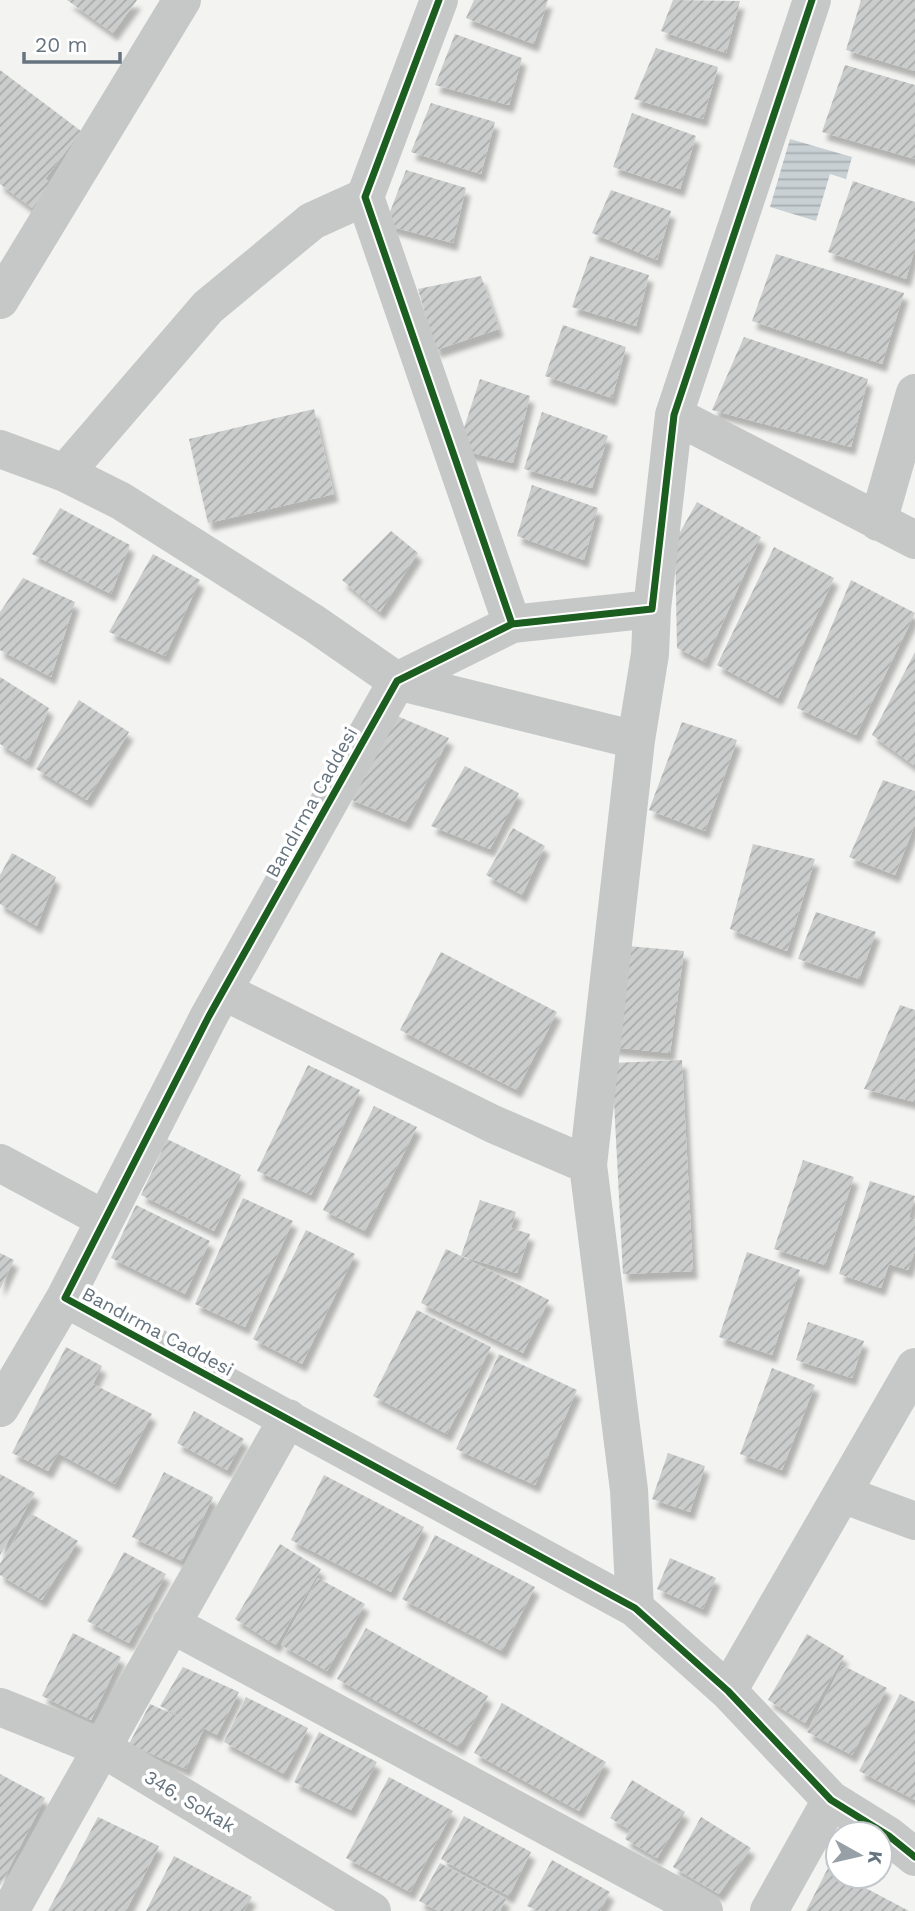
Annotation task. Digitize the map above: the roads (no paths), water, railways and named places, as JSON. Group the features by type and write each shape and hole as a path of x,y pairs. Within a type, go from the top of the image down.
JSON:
{"street":[{"path":"0,300 182,0"},
{"path":"439,0 365,197 512,624"},
{"path":"635,1608 629,1490 588,1165 636,740 650,654 652,609 674,415 812,0"},
{"path":"65,473 208,307 312,221 365,197"},
{"path":"878,522 915,393"},
{"path":"674,415 915,540"},
{"path":"0,449 65,473 121,501 315,624 397,681 636,740"},
{"path":"397,681 512,624 652,609"},
{"name":"Bandırma Caddesi","path":"397,681 223,991 65,1298 635,1608 728,1691 831,1800 889,1836 915,1857"},
{"path":"223,991 493,1124 588,1165"},
{"path":"0,1163 104,1219"},
{"path":"0,1408 65,1298"},
{"path":"728,1691 915,1367"},
{"path":"11,1911 288,1418"},
{"path":"842,1494 915,1521"},
{"path":"171,1623 704,1911"},
{"name":"346. Sokak","path":"0,1707 102,1748 372,1911"},
{"path":"769,1911 831,1800"}]}
